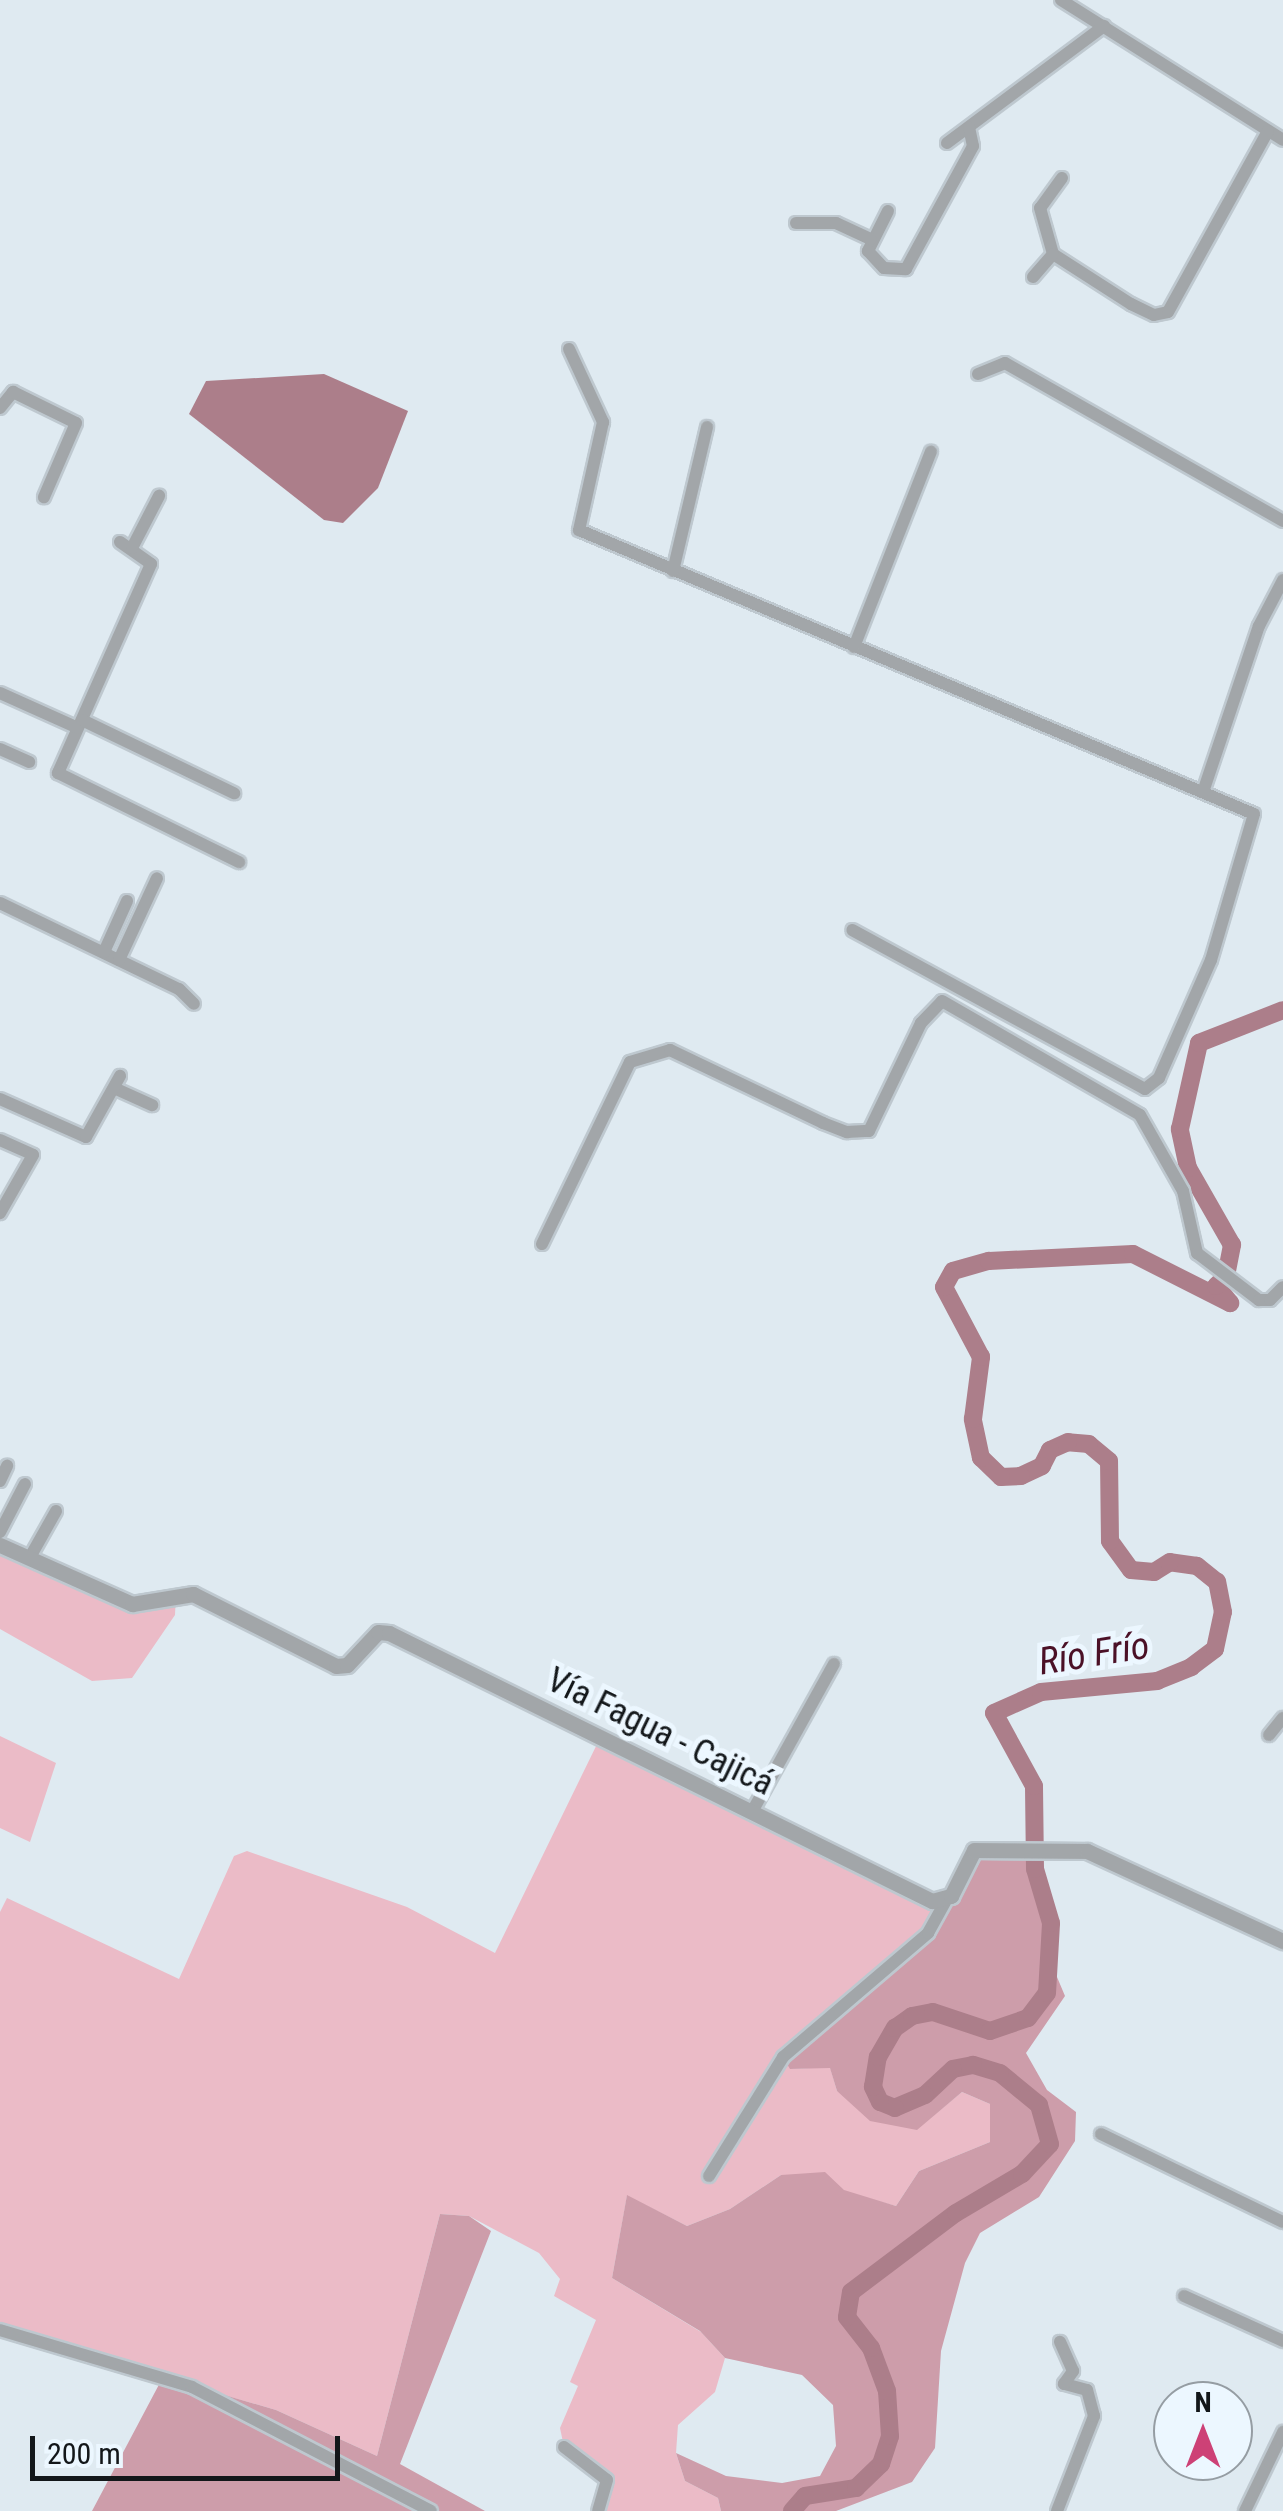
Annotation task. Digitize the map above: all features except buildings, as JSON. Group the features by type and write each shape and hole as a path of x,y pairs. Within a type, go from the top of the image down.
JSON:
{"street":[{"path":"1061,0 1283,140"},
{"path":"947,143 1104,26"},
{"path":"888,211 871,239 872,259 884,268 912,265 973,146 970,127"},
{"path":"1062,178 1040,208 1054,254 1154,316 1168,312 1268,131"},
{"path":"796,223 836,222 871,239"},
{"path":"1033,277 1054,254"},
{"path":"569,349 603,422 579,530 1254,814 1211,960 1154,1086 1136,1088 852,930"},
{"path":"978,374 1005,364 1283,521"},
{"path":"0,408 13,392 76,422 44,497"},
{"path":"674,571 707,427"},
{"path":"854,647 931,452"},
{"path":"159,496 126,545 152,564 59,764 64,781 238,862"},
{"path":"1203,792 1259,626 1283,580"},
{"path":"0,692 234,793"},
{"path":"0,749 29,762"},
{"path":"119,960 157,878"},
{"path":"104,952 127,900"},
{"path":"0,903 179,989 194,1004"},
{"path":"542,1244 630,1062 670,1050 847,1132 868,1131 921,1023 942,1001 1140,1115 1183,1191 1198,1252 1216,1270 1259,1300 1270,1300 1283,1287"},
{"path":"0,1099 86,1137 117,1082 152,1106"},
{"path":"0,1140 33,1155 0,1214"},
{"path":"0,1481 8,1466"},
{"path":"0,1532 24,1484"},
{"path":"30,1560 56,1511"},
{"name":"Vía Fagua - Cajicá","path":"0,1545 132,1604 194,1594 336,1666 346,1665 378,1632 389,1633 944,1902"},
{"path":"753,1810 834,1664"},
{"path":"1269,1735 1283,1718"},
{"path":"708,2176 783,2057 920,1940 974,1850 1098,1854 1283,1941"},
{"path":"1101,2134 1283,2222"},
{"path":"1184,2296 1283,2340"},
{"path":"0,2330 192,2387 431,2511"},
{"path":"1057,2511 1094,2416 1087,2390 1064,2384 1073,2371 1060,2342"},
{"path":"1245,2511 1283,2432"},
{"path":"564,2447 568,2456 607,2480 598,2511"}],"shaded area":[{"path":"324,374 408,411 378,488 343,523 324,520 189,414 206,381"},
{"path":"0,1545 132,1604 176,1593 175,1615 132,1678 92,1681 0,1629"},
{"path":"0,1736 56,1763 30,1842 0,1828"},
{"path":"601,1736 932,1901 940,1914 791,2069 830,2067 837,2091 917,2129 962,2092 990,2104 990,2142 919,2171 896,2206 781,2175 730,2209 687,2226 627,2196 612,2278 701,2332 725,2358 715,2392 678,2425 676,2453 685,2481 718,2498 721,2511 598,2511 607,2480 564,2447 560,2428 578,2386 570,2382 596,2320 554,2296 560,2279 539,2253 469,2216 440,2214 377,2456 276,2410 0,2330 0,1912 7,1898 179,1979 234,1856 247,1851 407,1907 495,1953"},
{"path":"967,1856 1036,1858 1051,1923 1049,1958 1065,1996 1026,2053 1047,2090 1076,2112 1075,2141 1039,2197 980,2233 965,2263 941,2351 935,2448 912,2482 836,2511 721,2511 718,2498 685,2481 676,2453 726,2476 782,2483 820,2476 836,2446 833,2405 802,2375 725,2358 700,2331 612,2278 627,2195 687,2226 730,2209 781,2175 825,2172 844,2190 896,2206 919,2171 990,2142 990,2104 962,2092 917,2130 870,2121 837,2091 830,2068 790,2069 783,2057 912,1948"},
{"path":"440,2214 469,2216 491,2231 400,2464 485,2511 92,2511 163,2377 276,2410 377,2456"}],"waterway":[{"name":"Río Frío","path":"792,2511 805,2496 856,2488 881,2464 890,2436 887,2391 871,2348 847,2317 851,2292 956,2213 1022,2174 1050,2144 1039,2105 1000,2073 973,2065 953,2069 925,2095 895,2108 880,2102 873,2087 878,2057 895,2028 912,2016 933,2012 990,2031 1028,2018 1047,1993 1051,1923 1035,1869 1034,1786 994,1713 1041,1692 1157,1681 1191,1667 1215,1649 1223,1612 1217,1582 1197,1566 1170,1562 1154,1572 1131,1570 1110,1541 1109,1461 1089,1444 1068,1442 1050,1450 1042,1466 1021,1476 1001,1477 981,1458 973,1419 981,1357 944,1287 953,1271 989,1261 1133,1254 1230,1303 1216,1286 1226,1276 1232,1245 1188,1168 1180,1129 1199,1043 1283,1010"}]}
